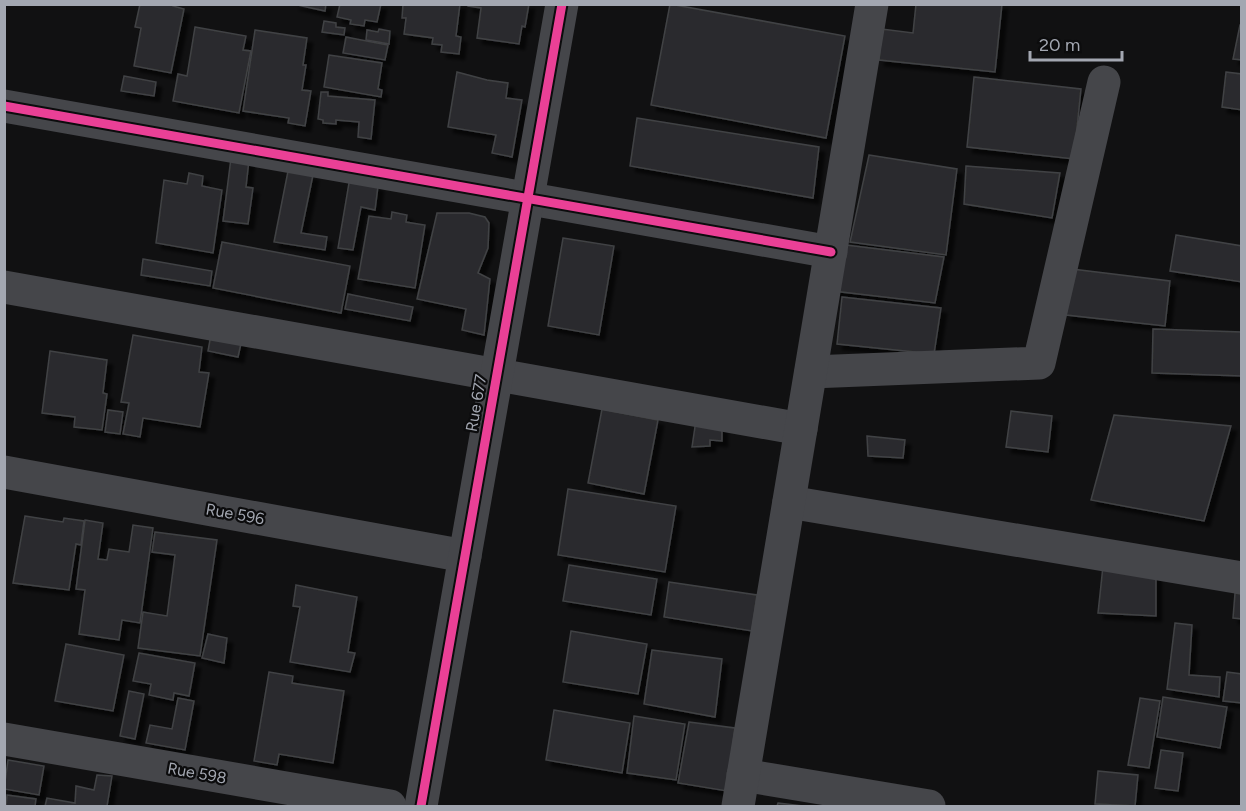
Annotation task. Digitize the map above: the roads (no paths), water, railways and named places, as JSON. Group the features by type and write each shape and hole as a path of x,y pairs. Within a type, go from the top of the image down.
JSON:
{"street":[{"name":"Rue 677","path":"421,807 562,4"},
{"path":"738,807 831,252 866,6"},
{"path":"811,372 1039,363 1104,82"},
{"path":"4,106 831,252"},
{"path":"4,287 801,429"},
{"name":"Rue 596","path":"4,472 465,556"},
{"path":"789,502 1242,578"},
{"name":"Rue 598","path":"4,739 390,807"},
{"path":"743,775 929,807"}]}
